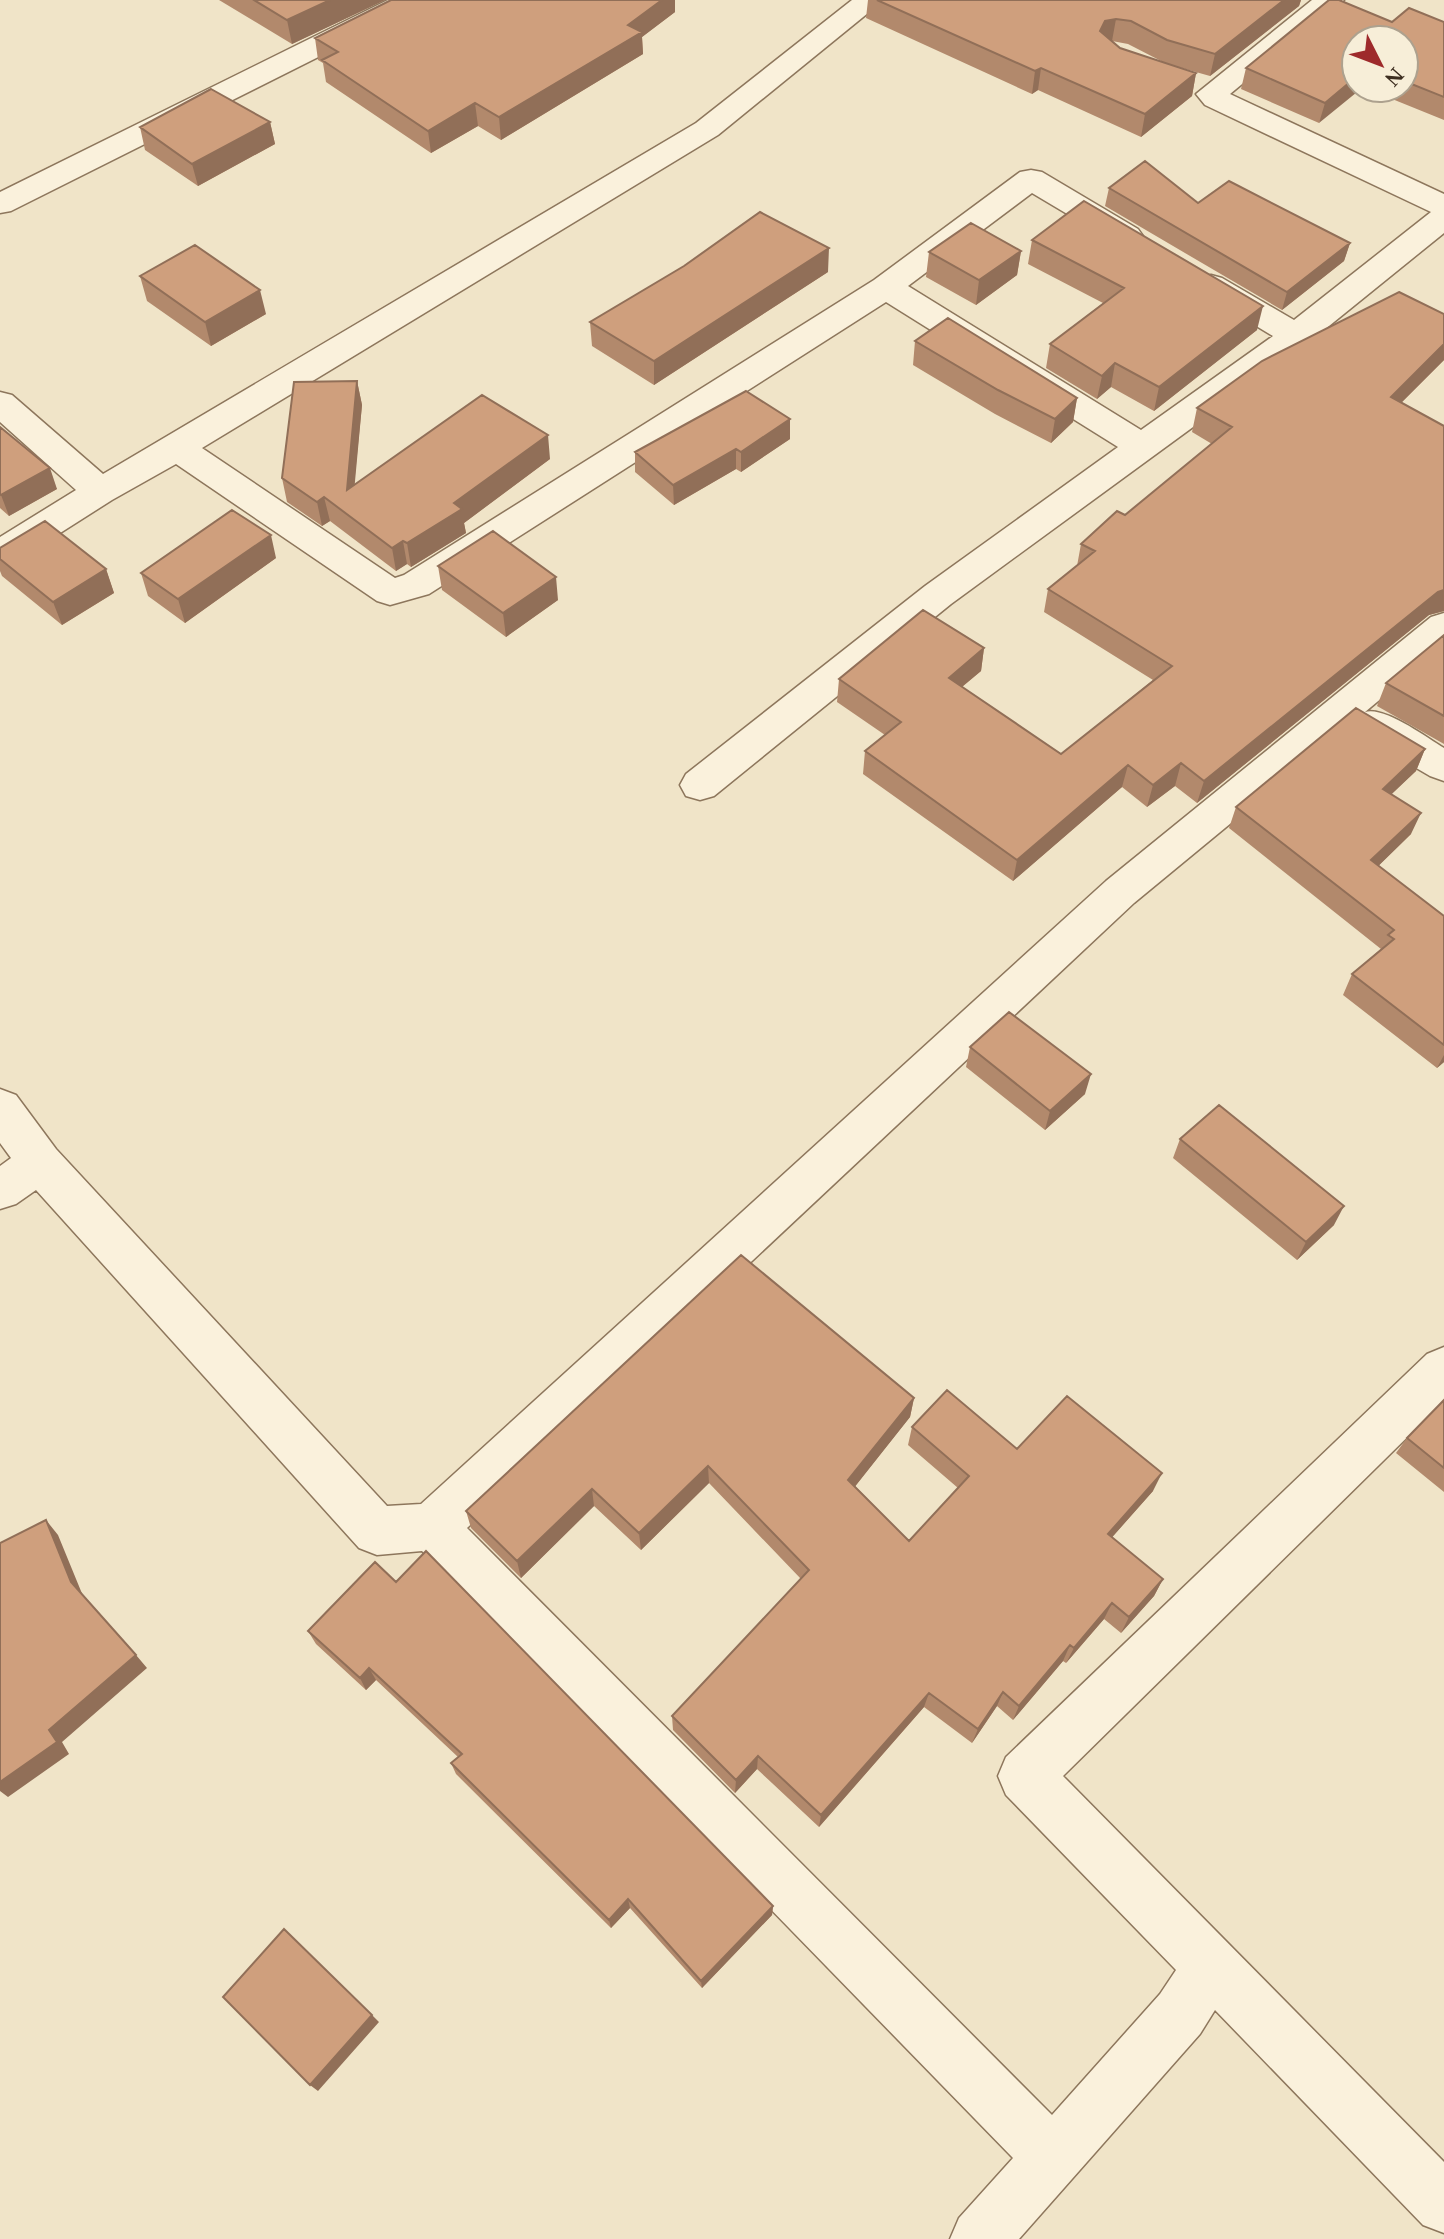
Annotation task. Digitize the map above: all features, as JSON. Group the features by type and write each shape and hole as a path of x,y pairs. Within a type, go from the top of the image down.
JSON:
{"street":[{"path":"0,204 410,0"},
{"path":"0,554 100,491 177,448 707,129 870,0"},
{"path":"1330,0 1204,86 1216,99 1444,206"},
{"path":"177,448 390,592 416,585 886,287 1031,179 1151,249"},
{"path":"700,785 938,595 1296,335 1444,217"},
{"path":"1190,273 1296,335"},
{"path":"886,287 1141,446"},
{"path":"0,403 100,491"},
{"path":"0,1108 40,1163 377,1531 432,1527 1120,892 1444,626"},
{"path":"1346,709 1444,766"},
{"path":"0,1190 40,1163"},
{"path":"1444,1369 1025,1776 1444,2204"},
{"path":"432,1527 1053,2157"},
{"path":"980,2239 1180,2014 1211,1966"}],"building":[{"path":"254,0 330,0 287,20"},
{"path":"391,0 662,0 628,25 642,32 499,117 475,103 428,131 322,60 338,52 315,38"},
{"path":"877,0 1284,0 1215,54 1167,40 1131,21 1105,21 1100,31 1120,48 1196,73 1145,114 1041,68 1035,71"},
{"path":"1329,0 1339,0 1392,22 1409,8 1444,22 1444,97 1420,87 1420,24 1340,24 1340,90 1325,103 1246,68"},
{"path":"211,89 270,122 192,164 140,127"},
{"path":"1145,161 1198,203 1229,181 1350,243 1287,292 1109,188"},
{"path":"1084,201 1263,306 1159,387 1115,363 1102,376 1050,344 1124,288 1032,240"},
{"path":"760,212 829,248 654,361 590,322 684,266"},
{"path":"971,223 1021,251 979,280 929,252"},
{"path":"195,245 260,290 205,322 140,276"},
{"path":"1399,292 1444,314 1444,344 1391,397 1444,426 1444,590 1204,781 1181,763 1153,785 1128,765 1017,860 865,751 901,722 839,679 923,610 984,648 949,678 1061,754 1172,666 1048,589 1095,551 1081,544 1117,511 1125,515 1232,427 1197,408 1262,361"},
{"path":"948,318 1077,398 1055,419 998,390 915,341"},
{"path":"357,381 347,490 482,395 548,435 454,503 462,509 407,543 403,541 392,548 324,497 317,502 282,478 294,382"},
{"path":"746,391 790,419 741,452 736,449 673,485 635,452"},
{"path":"0,427 50,468 1,495 0,494"},
{"path":"232,510 271,535 178,599 141,573"},
{"path":"45,521 106,569 53,602 0,559 0,548"},
{"path":"493,531 556,577 503,613 438,566"},
{"path":"1444,635 1444,716 1386,683"},
{"path":"1356,708 1425,749 1383,789 1421,813 1371,860 1444,916 1444,1045 1352,974 1394,939 1388,935 1394,930 1236,807"},
{"path":"1009,1012 1091,1074 1050,1111 970,1047"},
{"path":"1219,1105 1344,1206 1306,1242 1180,1139"},
{"path":"741,1255 914,1398 848,1480 909,1541 969,1476 912,1427 947,1390 1017,1449 1067,1396 1162,1473 1108,1534 1163,1579 1129,1617 1112,1603 1074,1648 1070,1645 1019,1706 1003,1692 978,1729 929,1693 821,1815 758,1756 736,1780 672,1716 809,1570 708,1466 639,1533 592,1489 517,1561 466,1511"},
{"path":"1444,1400 1444,1468 1407,1438"},
{"path":"46,1520 71,1582 136,1655 49,1730 57,1742 0,1782 0,1543"},
{"path":"426,1551 773,1906 701,1981 628,1899 609,1920 451,1763 462,1754 369,1668 360,1678 308,1631 375,1562 396,1582"},
{"path":"284,1929 372,2015 310,2085 223,1997"}]}
